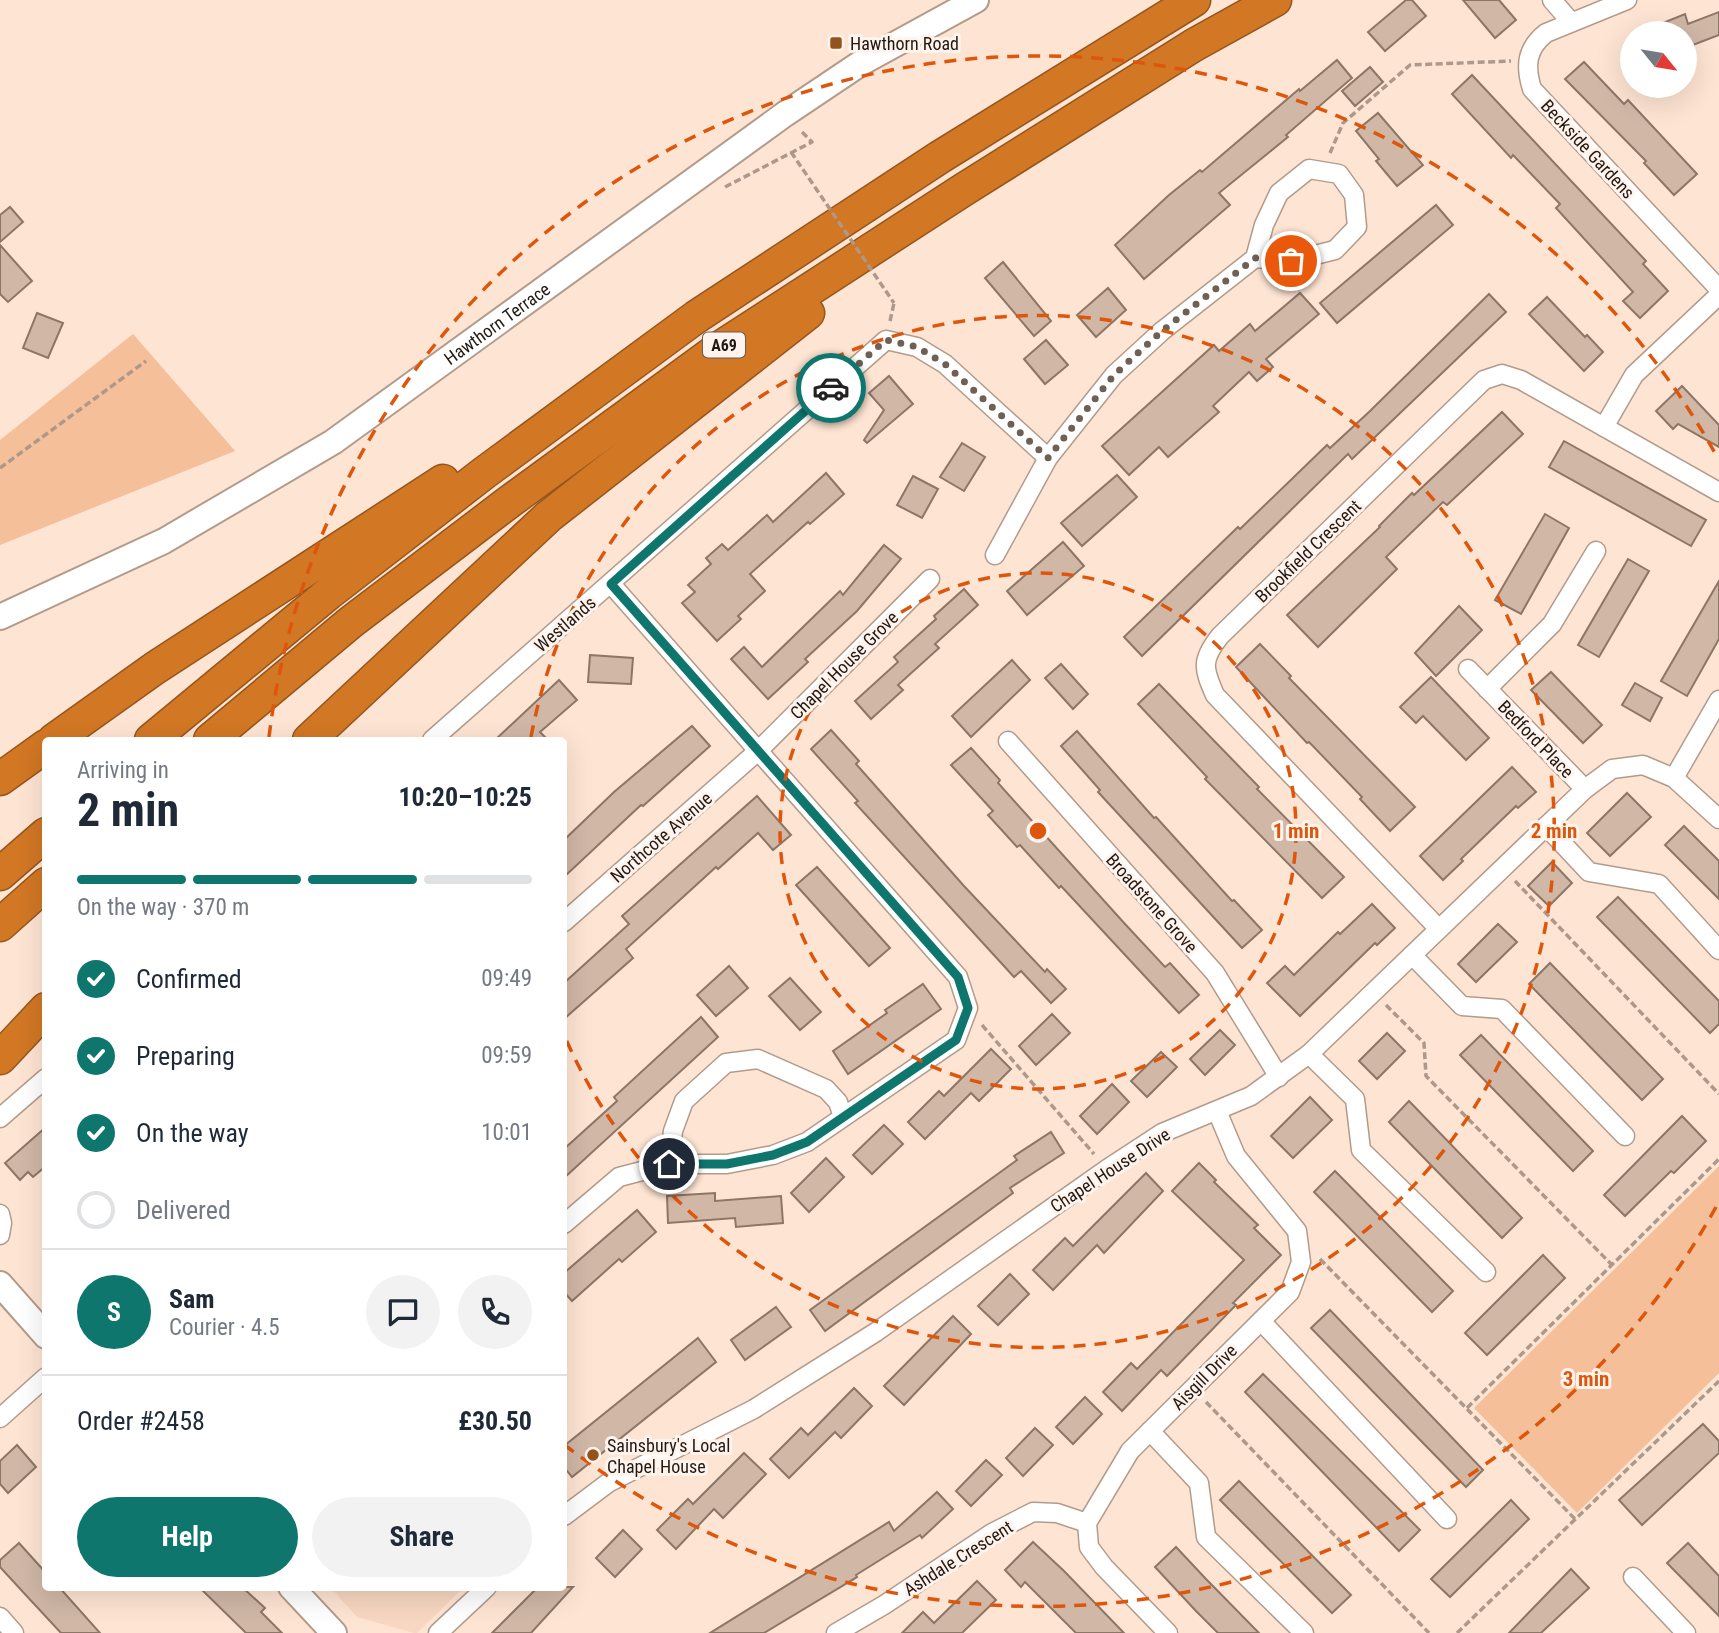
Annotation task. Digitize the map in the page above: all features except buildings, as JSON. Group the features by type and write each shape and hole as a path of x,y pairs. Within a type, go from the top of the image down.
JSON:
{"highway":[{"name":"A69","path":"155,737 349,577 484,473 696,317 940,157 1194,0"},
{"name":"A69","path":"213,737 351,622 710,355 963,190 1194,45 1275,0"},
{"path":"312,737 549,516 963,190"},
{"path":"58,737 167,660 696,317"},
{"path":"0,779 42,749"},
{"path":"0,874 42,837"},
{"path":"0,925 42,888"},
{"path":"0,1058 42,1013"}],"main road":[{"name":"Hawthorn Terrace","path":"0,617 164,541 333,442 785,114 862,63 976,0"},
{"path":"0,1284 42,1332"},
{"path":"0,1293 21,1310"},
{"path":"295,1591 334,1633"},
{"path":"313,1591 352,1633"}],"street":[{"path":"1552,0 1571,22"},
{"path":"1527,60 1537,40 1546,33 1627,0"},
{"name":"Beckside Gardens","path":"1527,60 1527,73 1532,89 1719,289"},
{"path":"995,555 1048,458 1114,375 1162,331 1255,258 1264,225 1279,193 1310,169 1339,174 1354,195 1357,227 1335,250 1291,261 1255,258"},
{"path":"1604,427 1634,375 1719,295"},
{"name":"Westlands","path":"435,737 886,340 917,347 945,364 1048,458"},
{"name":"Brookfield Crescent","path":"1439,929 1215,695 1205,672 1209,650 1220,636 1484,380 1502,374 1521,380 1719,492"},
{"name":"Bedford Place","path":"1487,689 1552,624 1596,551"},
{"name":"Chapel House Grove","path":"758,751 930,579"},
{"path":"567,1221 619,1177 669,1164 727,1164 773,1155 807,1142 956,1040 968,1008 958,977 611,584"},
{"name":"Bedford Place","path":"1468,669 1585,789"},
{"path":"1674,778 1719,700"},
{"name":"Broadstone Grove","path":"1009,741 1215,973 1279,1077"},
{"name":"Northcote Avenue","path":"567,919 758,751"},
{"name":"Chapel House Drive","path":"567,1514 608,1483 754,1409 876,1332 1161,1133 1251,1096 1279,1077 1308,1054 1374,992 1585,789 1612,769 1643,765 1674,778 1719,819"},
{"path":"1546,826 1589,872 1659,884 1719,950"},
{"path":"1412,955 1462,1006 1502,1009 1625,1136"},
{"path":"1308,1054 1355,1099 1361,1150 1486,1272"},
{"path":"669,1164 673,1131 684,1101 726,1063 758,1059 826,1088 838,1102 843,1117"},
{"path":"0,1118 42,1081"},
{"path":"1217,1111 1236,1156 1297,1231 1299,1249"},
{"path":"0,1214 0,1235"},
{"name":"Aisgill Drive","path":"1087,1523 1130,1451 1290,1293 1301,1262 1299,1249"},
{"path":"1261,1321 1447,1519"},
{"path":"0,1418 42,1381"},
{"path":"1150,1431 1199,1483 1206,1537 1304,1633"},
{"name":"Ashdale Crescent","path":"836,1633 884,1605 992,1533 1033,1512 1057,1513 1087,1523"},
{"path":"1087,1523 1089,1547 1104,1567 1168,1633"},
{"path":"1633,1577 1686,1633"},
{"path":"438,1633 483,1591"},
{"path":"0,1617 14,1633"}],"path":[{"path":"1322,171 1343,123 1410,65 1527,60"},
{"path":"785,114 812,142 791,152 894,303"},
{"path":"0,468 146,361"},
{"path":"1502,868 1719,1094"},
{"path":"1374,992 1424,1043 1426,1076 1612,1265"},
{"path":"968,1008 1107,1169"},
{"path":"1467,1408 1719,1159"},
{"path":"1299,1249 1316,1254 1576,1520"},
{"path":"1457,1633 1719,1381"},
{"path":"1192,1388 1429,1633"}],"shaded area":[{"path":"133,334 235,451 0,545 0,440"},
{"path":"1719,1166 1719,1373 1577,1513 1474,1408"},
{"path":"334,1591 460,1591 417,1633 357,1617"}],"way so far":[{"path":"831,388 886,340 917,347 945,364 1048,458 1114,375 1162,331 1255,258 1291,261"}],"place":[{"name":"Hawthorn Road","path":"836,43"},
{"name":"Sainsbury's Local Chapel House","path":"593,1455"}],"route":[{"path":"669,1164 727,1164 773,1155 807,1142 956,1040 968,1008 958,977 611,584 831,388"}]}
